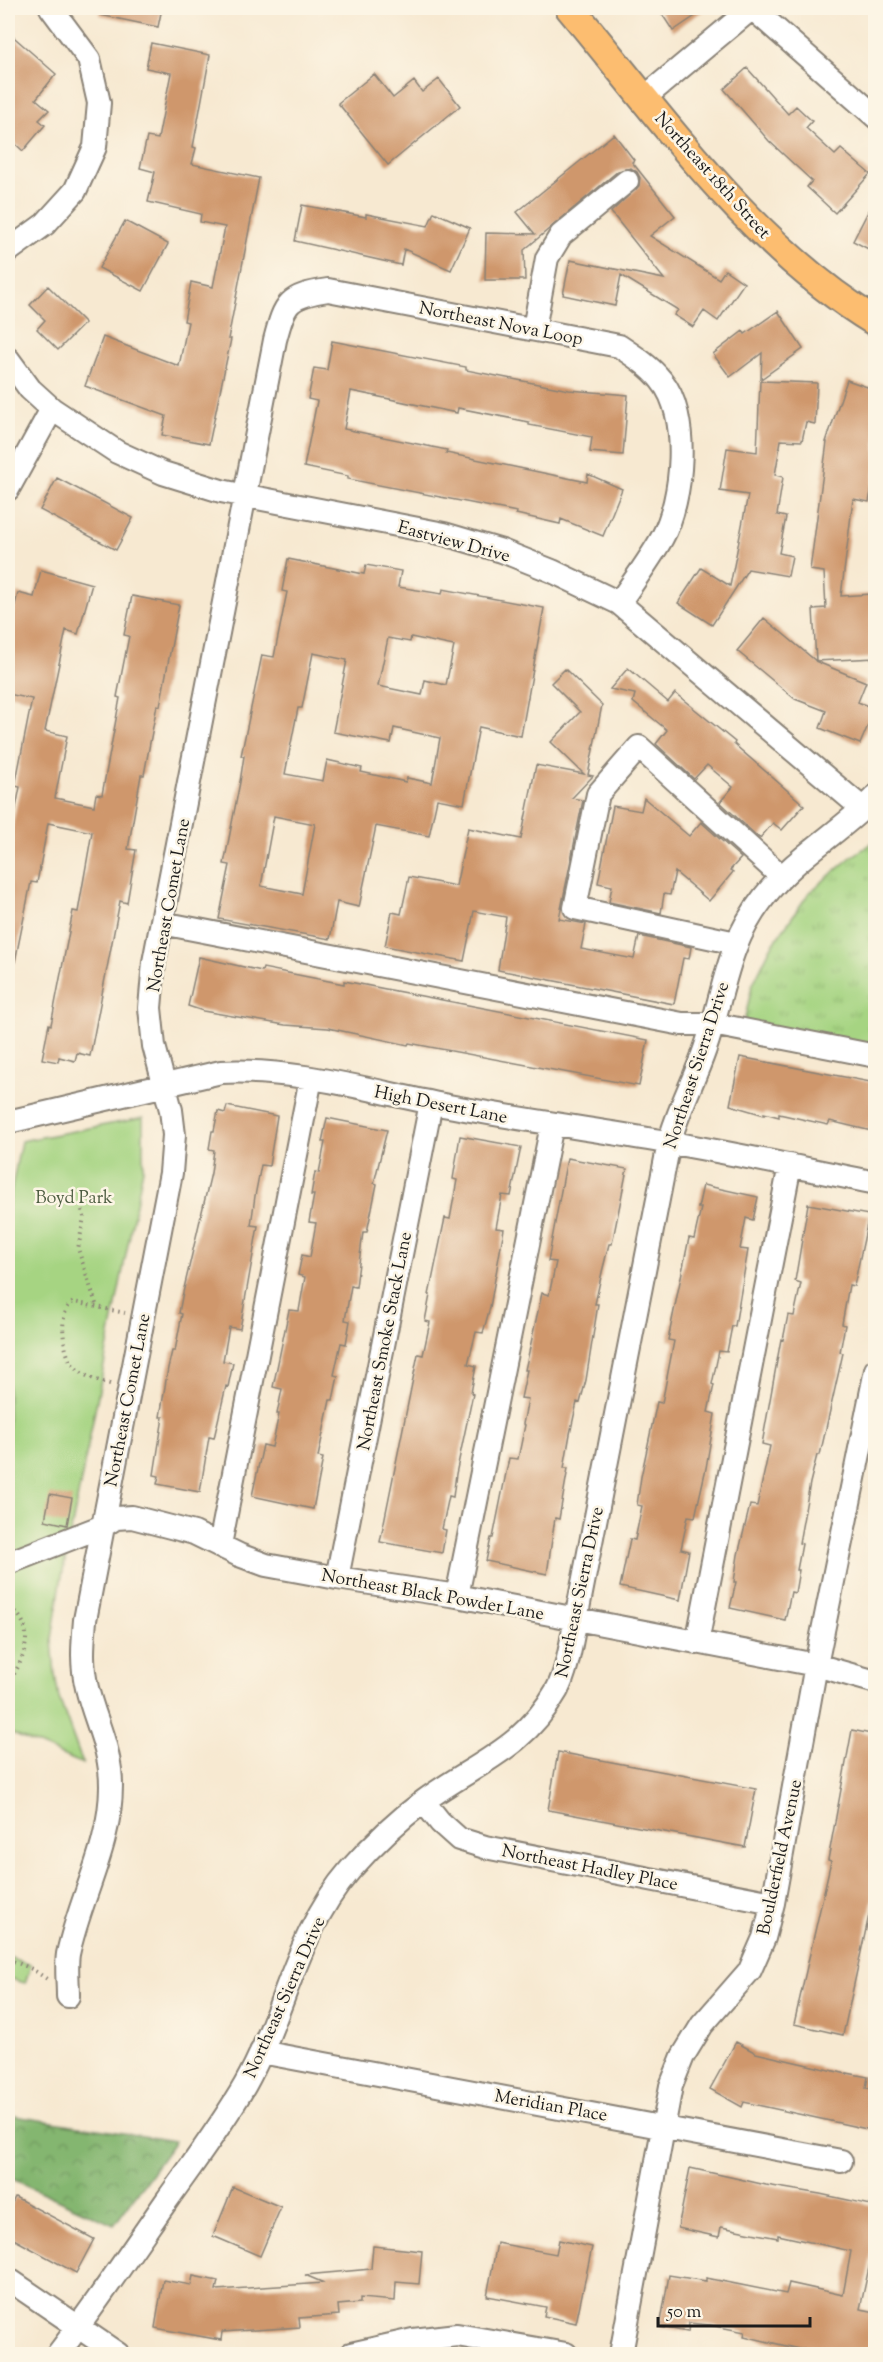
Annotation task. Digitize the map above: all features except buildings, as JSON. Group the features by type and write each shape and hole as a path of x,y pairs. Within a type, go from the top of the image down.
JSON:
{"main road":[{"name":"Northeast 18th Street","path":"570,8 644,98 761,232 810,275 876,322"}],"street":[{"path":"8,251 45,224 75,191 95,147 99,103 89,59 51,8"},
{"path":"644,98 752,8 876,117"},
{"path":"534,328 547,258 561,235 627,181"},
{"name":"Northeast Nova Loop","path":"246,495 283,310 302,294 328,290 619,346 663,381 675,404 681,430 678,482 672,511 663,537 619,603"},
{"name":"Eastview Drive","path":"8,359 30,389 52,409 117,452 163,473 198,486 453,537 502,551 619,603 869,802"},
{"path":"8,489 52,409"},
{"name":"Northeast Comet Lane","path":"68,1996 68,1957 76,1923 102,1852 110,1818 111,1785 108,1752 87,1690 81,1659 85,1620 171,1173 174,1135 154,1046 150,1008 154,962 246,495"},
{"path":"735,943 575,908 598,794 639,747 782,877"},
{"name":"Northeast Sierra Drive","path":"58,2355 227,2115 261,2052 297,1959 319,1915 348,1872 386,1833 424,1802 508,1748 537,1721 558,1688 568,1657 576,1619 669,1143 675,1119 698,1068 713,1024 735,943 748,920 782,877 810,849 869,802"},
{"path":"162,924 682,1024 713,1024 876,1056"},
{"name":"High Desert Lane","path":"8,1122 164,1084 221,1072 254,1070 311,1078 552,1125 669,1143 876,1183"},
{"path":"220,1545 311,1078"},
{"name":"Northeast Smoke Stack Lane","path":"337,1578 431,1103"},
{"path":"457,1596 552,1125"},
{"path":"697,1643 790,1166"},
{"name":"Boulderfield Avenue","path":"621,2355 671,2086 683,2056 702,2025 750,1970 764,1938 876,1370"},
{"name":"Northeast Black Powder Lane","path":"8,1563 103,1526 116,1518 132,1517 194,1533 239,1556 266,1564 337,1578 457,1596 816,1665 876,1682"},
{"name":"Northeast Hadley Place","path":"424,1802 440,1822 459,1839 485,1847 772,1903"},
{"name":"Meridian Place","path":"261,2052 841,2161"},
{"path":"8,2280 118,2355"},
{"path":"351,2355 413,2340 457,2335 566,2355"}],"path":[{"path":"82,1210 84,1217 78,1249 97,1307"},
{"path":"129,1388 90,1378 70,1362 64,1331 66,1308 74,1302 143,1317"},
{"path":"8,1602 25,1626 26,1641 16,1672 8,1683"},
{"path":"8,1959 33,1968 68,1996"}],"green space":[{"path":"875,841 875,1049 744,1023 752,986 771,947 809,893 850,858"},
{"name":"Boyd Park","path":"143,1118 143,1169 61,1581 52,1639 59,1698 83,1764 8,1732 8,1207 21,1141"},
{"path":"8,1957 31,1965 25,1983 8,1978"},
{"path":"8,2115 175,2141 114,2225 8,2177"}]}
